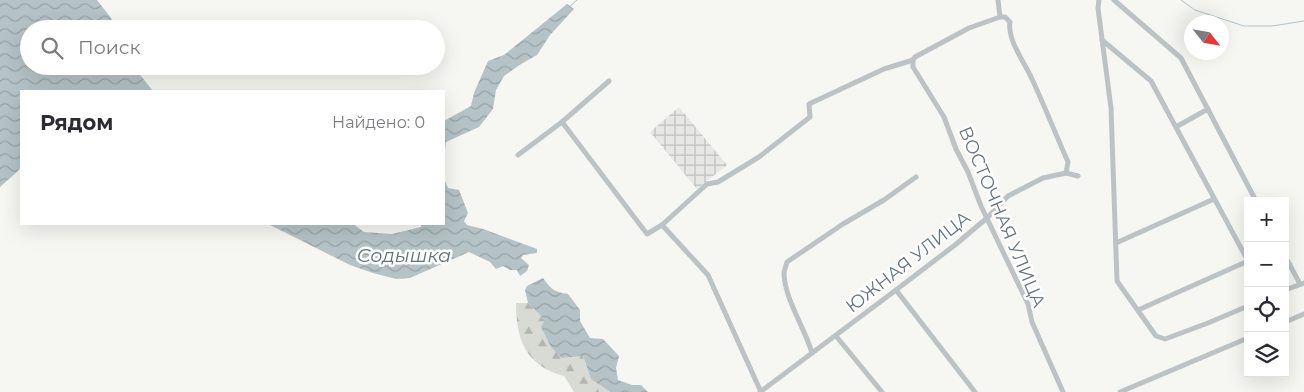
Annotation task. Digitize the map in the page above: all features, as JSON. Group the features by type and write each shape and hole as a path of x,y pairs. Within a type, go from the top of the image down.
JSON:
{"street":[{"path":"998,0 1000,17"},
{"path":"1099,0 1098,8 1111,108 1117,281 1156,336 1165,339 1244,308"},
{"path":"1114,0 1181,58 1254,197"},
{"path":"562,122 647,234 662,225 707,184 718,182 758,157 810,117 809,104 884,69 914,58 969,28 1000,17 1006,17 1010,22 1009,28 1012,40 1032,78 1068,162 1066,173"},
{"path":"1102,40 1151,81 1244,254"},
{"name":"ВОСТОЧНАЯ УЛИЦА","path":"914,58 913,67 944,117 987,218 1028,304 1032,322 1063,392"},
{"path":"518,155 562,122 609,81"},
{"path":"1176,127 1208,109"},
{"name":"ЮЖНАЯ УЛИЦА","path":"761,392 955,245 987,218 1008,196 1044,178 1066,173 1078,176"},
{"path":"812,353 810,344 787,291 784,273 787,262 843,224 884,200 916,177"},
{"path":"1116,243 1214,199"},
{"path":"662,225 708,275 761,392"},
{"path":"1138,310 1244,263"},
{"path":"1289,263 1302,284 1289,289"},
{"path":"896,290 975,392"},
{"path":"1289,320 1304,314"},
{"path":"836,336 882,392"},
{"path":"1120,392 1244,340"}],"shaded area":[{"path":"679,107 727,165 697,189 650,132"}],"green space":[{"path":"516,303 528,303 545,320 562,358 583,356 591,379 610,392 574,392 564,376 540,366 526,350 521,340"}],"water":[{"path":"0,0 97,0 112,20 20,20 20,75 140,75 152,90 20,90 20,168 0,187"},
{"path":"567,4 574,9 550,35 537,55 504,76 496,90 493,109 479,127 446,142 445,150 445,120 471,106 474,93 488,61 504,55"},
{"name":"Содышка","path":"445,181 448,188 459,190 468,213 464,221 467,225 537,249 537,253 523,255 521,258 529,265 527,271 520,276 517,270 510,270 503,266 496,269 490,262 469,252 410,278 396,279 350,265 270,225 354,225 364,232 392,234 421,227 421,225 445,225"},
{"path":"543,278 553,289 568,294 580,310 580,321 590,338 603,339 619,356 616,368 618,380 632,385 641,385 648,392 610,392 591,379 583,356 562,358 551,347 541,327 545,320 528,303 525,290 527,286"}],"waterway":[{"path":"570,6 577,0"},
{"path":"1181,0 1195,10 1244,26 1272,26 1304,21"}]}
